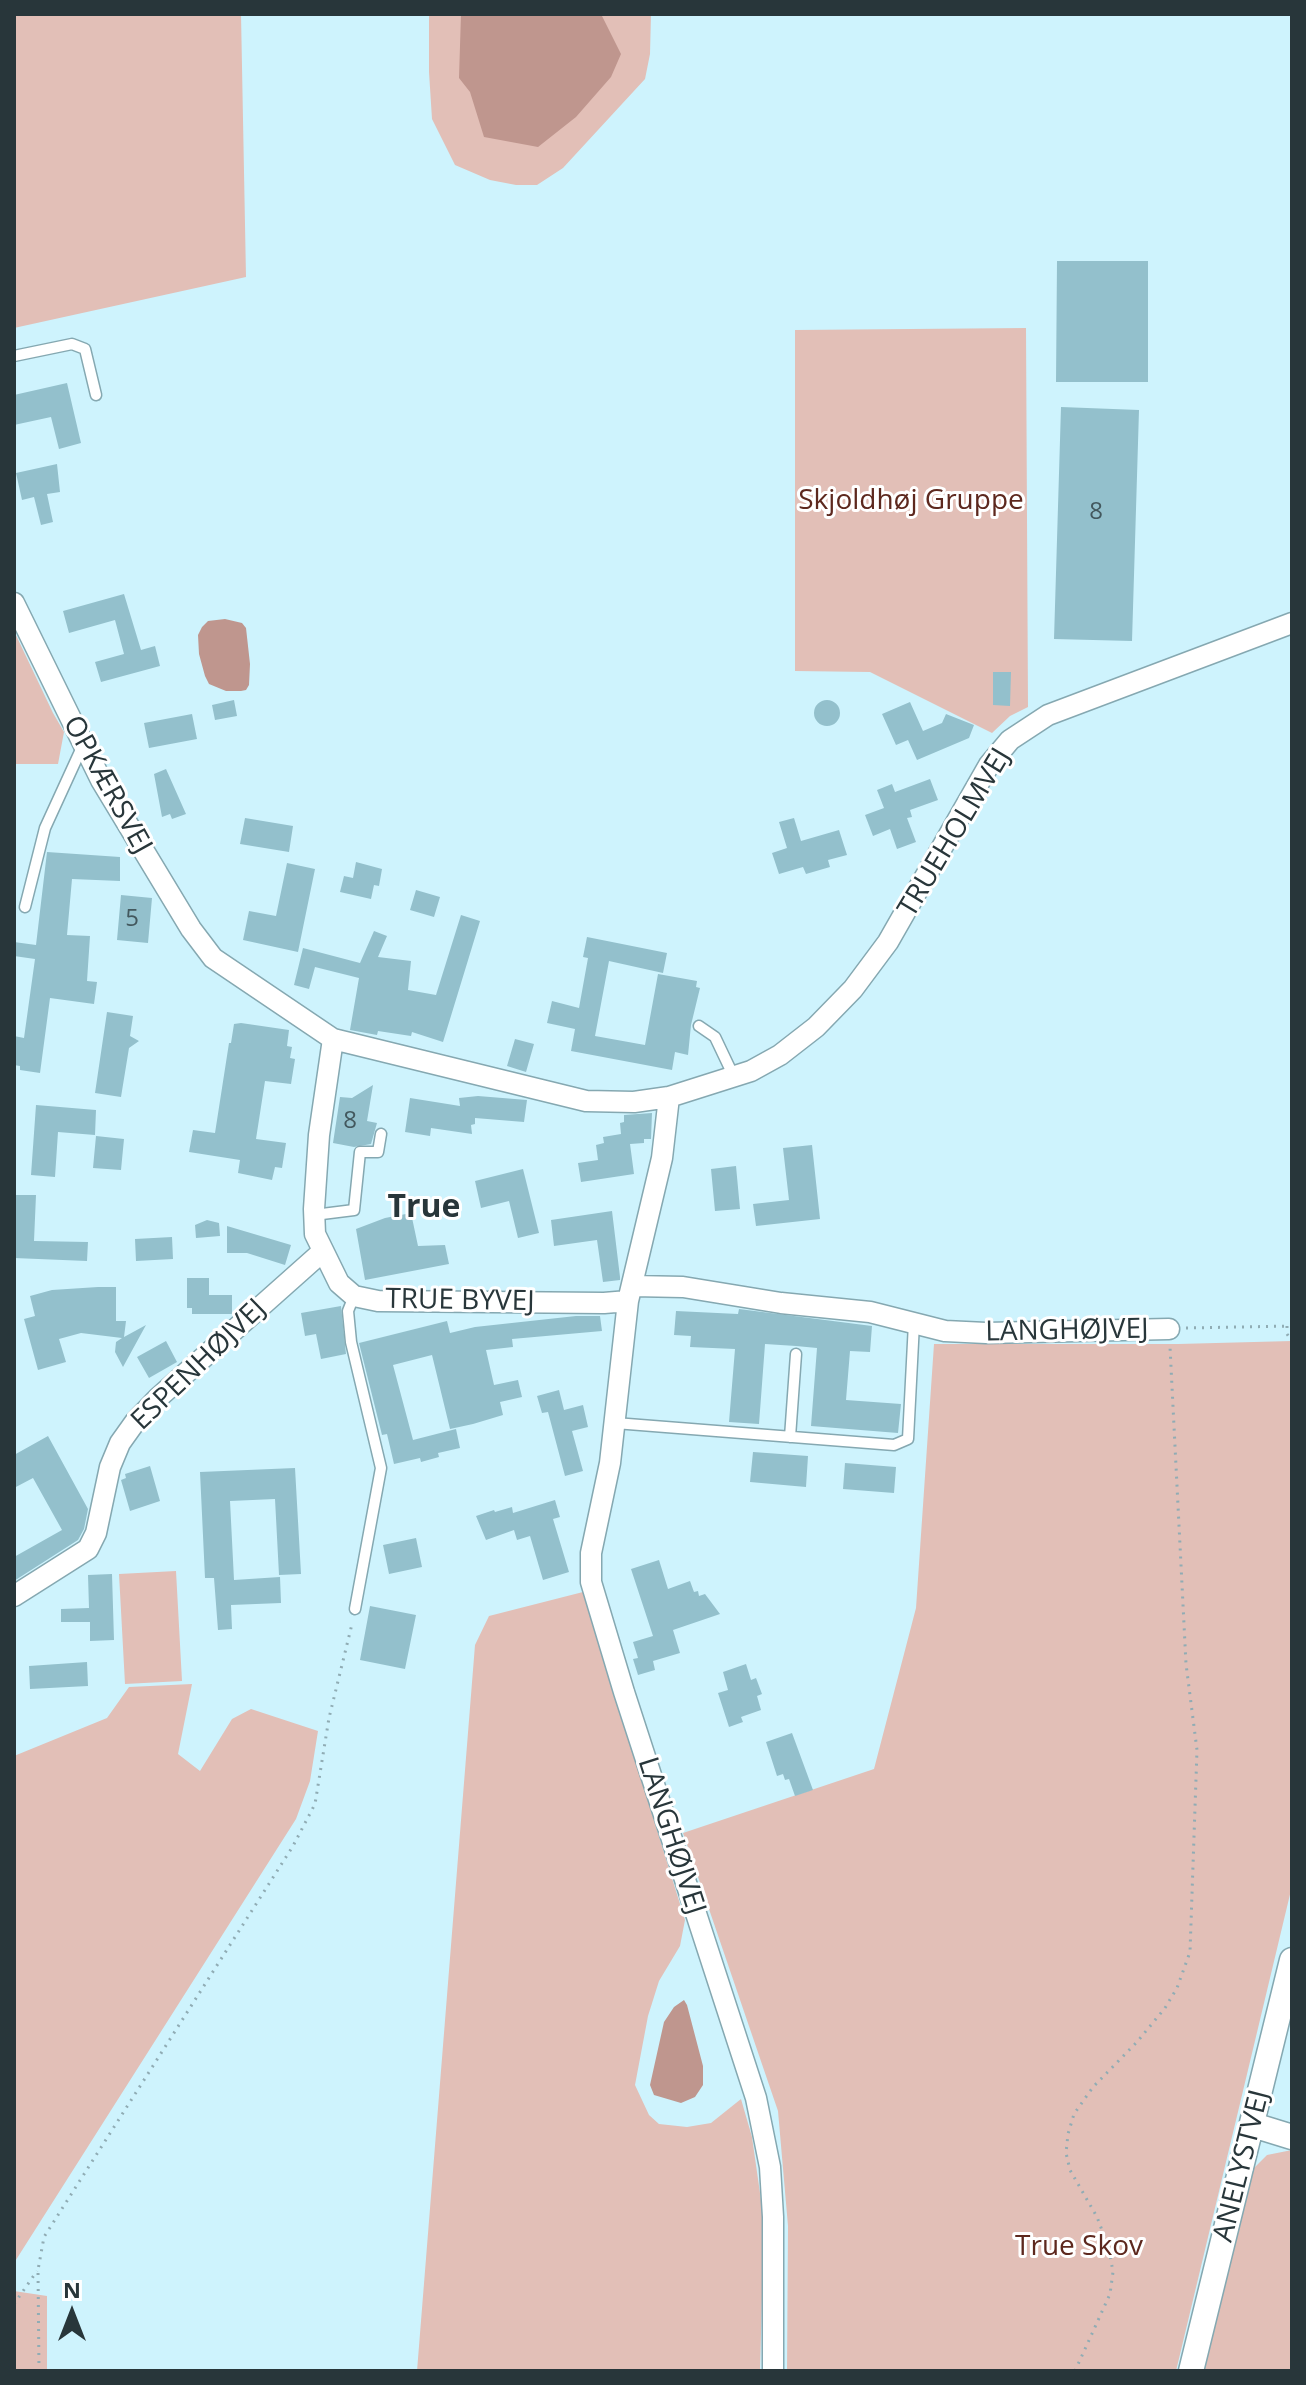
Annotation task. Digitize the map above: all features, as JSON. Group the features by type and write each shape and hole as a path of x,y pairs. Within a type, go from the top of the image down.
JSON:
{"street":[{"name":"OPKÆRSVEJ","path":"14,603 83,745 127,826 191,929 213,958 333,1039"},
{"name":"TRUEHOLMVEJ","path":"743,1074 780,1055 816,1027 853,989 888,942 989,765 1010,740 1048,715 1292,623"},
{"path":"333,1039 586,1101 634,1102 669,1097 743,1074"},
{"name":"TRUE BYVEJ","path":"333,1039 319,1135 315,1234 339,1283 354,1296 378,1301 604,1303 630,1294"},
{"path":"630,1294 662,1158 669,1097"},
{"name":"ESPENHØJVEJ","path":"14,1596 88,1549 96,1533 110,1467 120,1443 135,1422 322,1252"},
{"name":"LANGHØJVEJ","path":"773,2371 770,2167 756,2098 619,1678 591,1582 591,1553 610,1463 630,1294 683,1287 781,1303 870,1312 945,1331 1169,1329"},
{"name":"ANELYSTVEJ","path":"1191,2371 1292,1960"},
{"path":"1253,2125 1292,2137"}],"lane":[{"path":"14,356 72,344 85,349 96,395"},
{"path":"25,907 45,828 83,745"},
{"path":"699,1026 715,1037 743,1074"},
{"path":"314,1215 354,1210 360,1152 378,1152 381,1134"},
{"path":"354,1296 348,1311 351,1342 381,1468 355,1609"},
{"path":"615,1423 894,1445 908,1439 914,1323"},
{"path":"790,1437 796,1354"}],"path":[{"path":"1075,2371 1110,2294 1113,2272 1109,2249 1097,2217 1070,2170 1066,2153 1068,2134 1074,2114 1093,2087 1165,2008 1182,1979 1190,1952 1197,1750 1186,1664 1169,1329 1289,1326 1287,1334 1292,1341"},
{"path":"39,2371 38,2270 44,2237 293,1846 315,1804 329,1718 355,1609"},
{"path":"14,2304 38,2270"}],"green space":[{"path":"14,14 241,14 246,277 14,328"},
{"path":"429,14 651,14 650,54 645,79 563,168 537,185 490,180 455,165 432,119"},
{"name":"Skjoldhøj Gruppe","path":"1026,328 1028,707 1010,716 992,733 870,672 795,671 795,330"},
{"path":"14,631 64,732 58,764 14,764"},
{"name":"True Skov","path":"1292,1341 1292,1886 1176,2371 787,2371 788,2226 778,2111 683,1833 874,1769 916,1608 934,1344"},
{"path":"176,1571 182,1681 125,1684 119,1574"},
{"path":"583,1592 685,1920 680,1946 659,1981 648,2016 635,2085 649,2115 659,2124 687,2127 711,2123 741,2099 752,2137 764,2221 760,2371 417,2371 475,1645 489,1616"},
{"path":"192,1684 178,1754 200,1771 232,1719 251,1709 318,1731 310,1781 296,1819 14,2263 14,1756 107,1718 129,1687"},
{"path":"1292,2150 1292,2371 1203,2371 1253,2169 1267,2155"},
{"path":"14,2291 47,2296 47,2371 14,2371"}],"shaded area":[{"path":"461,14 601,14 621,54 611,77 576,117 538,147 484,137 470,92 459,78"},
{"path":"225,619 242,623 246,628 250,664 246,690 226,691 209,684 205,676 198,635 208,621"},
{"path":"684,2000 703,2066 703,2085 695,2097 681,2103 654,2095 650,2085 664,2022 674,2007"}],"building":[{"path":"1057,261 1148,261 1148,382 1056,382"},
{"path":"67,383 81,443 59,449 51,417 14,425 14,395"},
{"path":"1061,407 1139,410 1132,641 1054,639"},
{"path":"57,464 60,492 47,494 53,522 41,525 34,497 22,500 16,473"},
{"path":"124,594 141,650 155,646 160,666 101,682 95,662 124,654 115,620 69,633 63,611"},
{"path":"993,672 1011,672 1010,706 993,705"},
{"path":"234,700 237,716 215,720 212,705"},
{"path":"827,700 836,704 840,713 836,722 827,726 818,722 814,713 818,704"},
{"path":"910,702 923,731 942,723 946,714 974,725 969,738 917,760 908,740 896,745 882,714"},
{"path":"192,714 197,739 149,748 144,723"},
{"path":"166,769 186,814 172,819 170,814 162,817 154,774"},
{"path":"930,779 938,800 910,810 912,817 907,818 916,842 897,849 890,829 873,836 865,815 884,808 877,790 892,784 895,792"},
{"path":"245,818 293,826 289,852 240,844"},
{"path":"794,818 801,841 839,830 847,855 828,860 830,867 806,874 803,867 779,874 772,853 787,848 779,822"},
{"path":"47,852 120,857 120,881 72,879 67,935 90,936 87,981 97,982 94,1004 50,998 40,1073 20,1070 20,1066 14,1065 14,1036 24,1038 35,959 14,956 14,942 36,945"},
{"path":"356,862 382,869 379,886 374,885 371,899 340,892 344,876 353,878"},
{"path":"287,863 315,869 298,952 243,940 249,911 276,916"},
{"path":"416,890 440,897 434,917 410,910"},
{"path":"121,895 152,898 148,943 117,940"},
{"path":"461,915 480,921 443,1042 412,1032 411,1036 378,1031 377,1035 350,1030 359,978 315,967 309,989 294,985 303,948 360,963 374,931 387,936 378,957 411,961 408,990 436,995"},
{"path":"587,937 667,953 663,973 609,961 595,1036 645,1045 658,974 697,981 696,987 700,988 688,1055 675,1052 672,1070 571,1051 575,1029 547,1023 552,1001 579,1008 588,958 583,957"},
{"path":"107,1012 133,1016 130,1036 139,1041 129,1048 121,1097 95,1093"},
{"path":"234,1024 289,1030 287,1046 292,1047 290,1058 295,1059 291,1084 265,1081 256,1139 286,1143 282,1168 275,1167 272,1180 238,1173 240,1160 189,1152 193,1130 215,1133 229,1043"},
{"path":"515,1039 534,1044 526,1072 507,1066"},
{"path":"373,1085 367,1121 377,1123 371,1144 354,1147 333,1143 340,1097 352,1098"},
{"path":"478,1096 527,1100 524,1122 475,1118 475,1124 471,1125 472,1134 431,1128 430,1136 405,1132 410,1098 460,1106 459,1098"},
{"path":"36,1105 96,1110 95,1135 58,1132 55,1177 31,1175"},
{"path":"652,1113 651,1139 630,1144 634,1174 581,1182 578,1163 598,1160 596,1145 604,1143 603,1137 621,1134 620,1123 624,1122 624,1115"},
{"path":"96,1136 124,1139 121,1170 93,1168"},
{"path":"812,1145 820,1219 756,1226 753,1204 789,1200 783,1148"},
{"path":"736,1166 740,1209 715,1211 711,1169"},
{"path":"523,1169 539,1233 518,1238 509,1201 481,1208 475,1181"},
{"path":"14,1195 36,1195 34,1241 88,1242 87,1261 14,1258"},
{"path":"612,1211 620,1280 603,1282 597,1240 554,1246 551,1220"},
{"path":"411,1213 418,1246 445,1245 449,1264 365,1280 356,1229 385,1218"},
{"path":"207,1220 219,1223 220,1236 196,1238 195,1225"},
{"path":"227,1226 291,1245 285,1265 247,1253 227,1253"},
{"path":"172,1237 173,1259 136,1261 135,1239"},
{"path":"187,1278 209,1278 209,1295 232,1295 232,1314 192,1314 192,1308 187,1308"},
{"path":"116,1287 116,1321 126,1321 124,1337 146,1325 123,1367 115,1352 116,1342 122,1338 81,1333 59,1339 66,1362 38,1370 24,1319 35,1316 30,1296 52,1290"},
{"path":"341,1306 346,1354 321,1359 316,1334 305,1336 301,1313"},
{"path":"739,1309 872,1326 870,1352 850,1351 846,1400 901,1404 898,1433 811,1426 817,1348 796,1346 765,1344 759,1424 729,1422 735,1349 690,1347 691,1336 674,1335 676,1311 738,1314"},
{"path":"600,1316 602,1331 512,1339 513,1347 486,1350 494,1385 518,1380 522,1397 500,1402 503,1415 473,1424 450,1429 432,1355 393,1365 413,1440 456,1429 460,1448 438,1453 439,1457 421,1462 420,1458 394,1464 387,1434 382,1435 359,1343 447,1321 450,1333 475,1327"},
{"path":"166,1341 177,1362 149,1378 137,1357"},
{"path":"559,1390 564,1410 583,1405 588,1427 572,1431 583,1471 565,1476 548,1412 542,1413 537,1396"},
{"path":"48,1436 88,1509 84,1529 78,1540 14,1581 14,1557 62,1530 33,1478 14,1488 14,1455"},
{"path":"753,1452 808,1456 806,1487 750,1482"},
{"path":"845,1463 896,1467 894,1493 843,1489"},
{"path":"150,1466 160,1501 130,1511 121,1480 126,1478 125,1474"},
{"path":"295,1468 301,1574 279,1575 275,1499 230,1501 234,1580 280,1577 281,1603 231,1605 232,1629 218,1630 214,1578 205,1578 200,1472"},
{"path":"555,1500 560,1517 553,1519 569,1572 543,1580 530,1536 517,1540 514,1530 486,1540 476,1516 512,1507 513,1513"},
{"path":"416,1538 422,1567 389,1574 383,1545"},
{"path":"659,1560 668,1589 690,1581 694,1592 698,1591 699,1596 705,1594 720,1614 673,1630 680,1653 653,1661 655,1670 638,1675 633,1659 638,1658 633,1642 653,1636 631,1569"},
{"path":"112,1574 114,1640 90,1641 90,1622 61,1622 61,1609 89,1608 88,1575"},
{"path":"370,1606 416,1615 405,1669 360,1660"},
{"path":"87,1662 88,1686 30,1689 29,1666"},
{"path":"746,1664 751,1680 756,1678 762,1694 757,1696 761,1710 741,1717 743,1722 729,1727 718,1693 728,1690 723,1672"},
{"path":"792,1733 813,1790 795,1796 789,1779 785,1780 783,1774 777,1776 766,1742"}],"district":[{"name":"True","path":"424,1208"}]}
